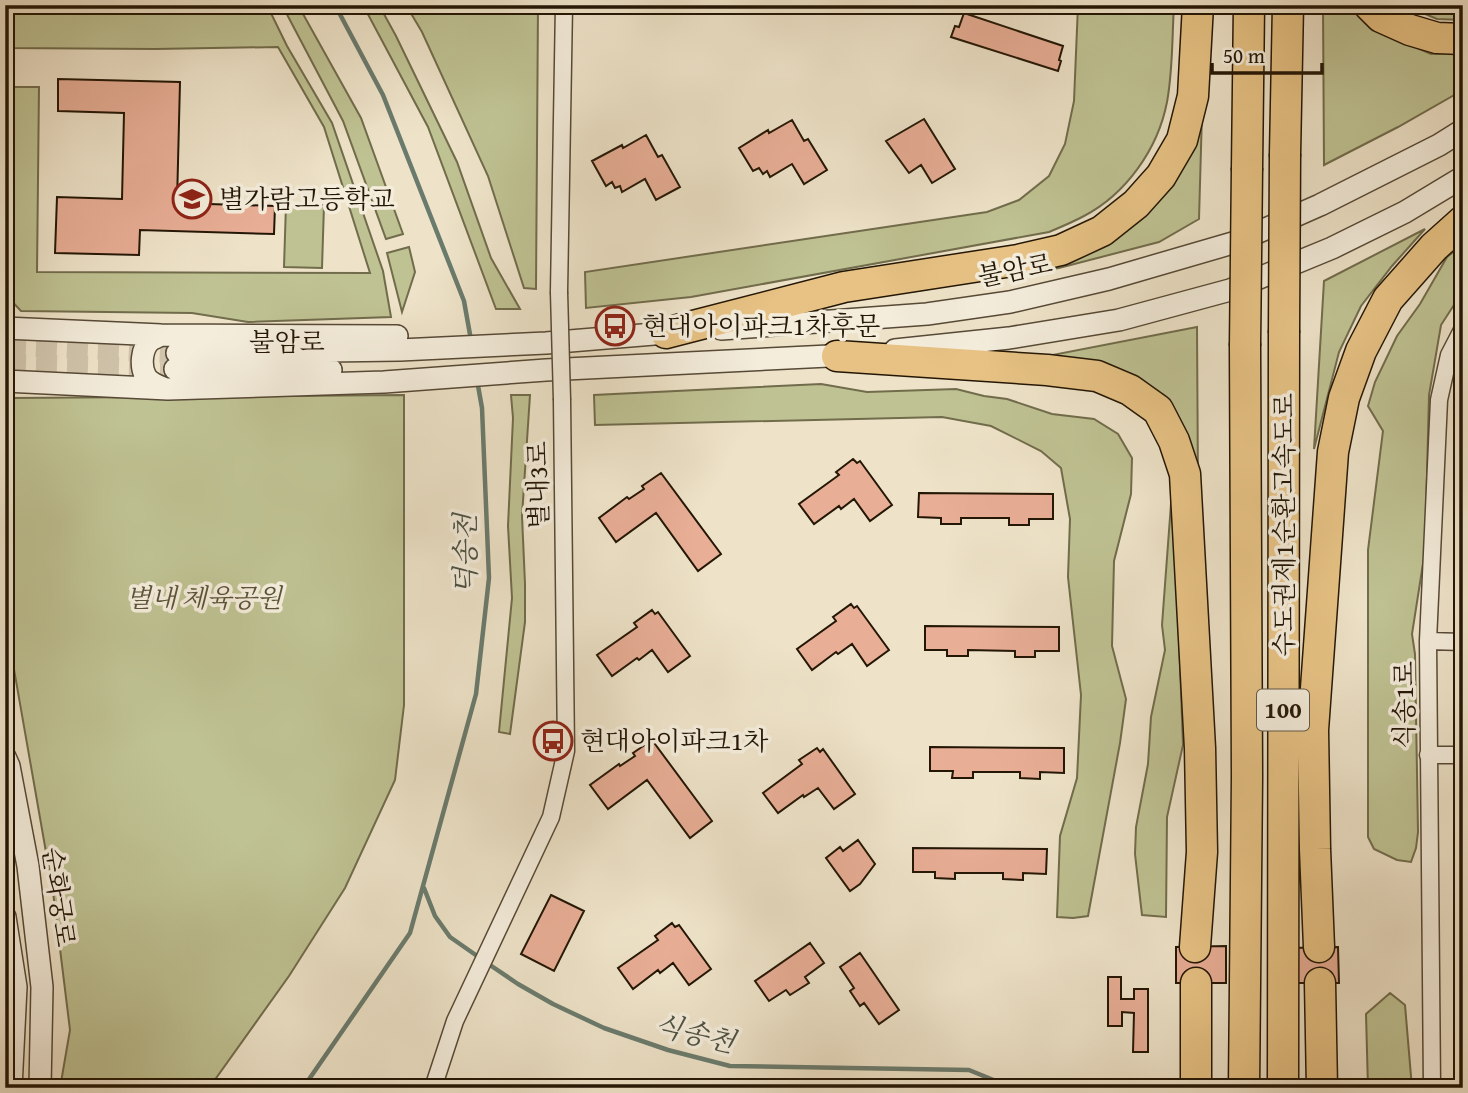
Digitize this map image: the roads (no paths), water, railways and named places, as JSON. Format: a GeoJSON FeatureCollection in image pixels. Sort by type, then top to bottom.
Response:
{"type":"FeatureCollection","features":[{"type":"Feature","properties":{"kind":"highway"},"geometry":{"type":"LineString","coordinates":[[666,332],[844,287],[1061,250],[1102,231],[1136,204],[1161,176],[1182,140],[1193,96],[1198,5]]}},
{"type":"Feature","properties":{"kind":"highway","name":"수도권제1순환고속도로"},"geometry":{"type":"LineString","coordinates":[[1244,1088],[1247,777],[1245,346],[1249,5]]}},
{"type":"Feature","properties":{"kind":"highway","name":"수도권제1순환고속도로"},"geometry":{"type":"LineString","coordinates":[[1283,1088],[1284,333],[1289,5]]}},
{"type":"Feature","properties":{"kind":"highway"},"geometry":{"type":"LineString","coordinates":[[1369,5],[1381,17],[1410,30],[1437,38],[1463,39]]}},
{"type":"Feature","properties":{"kind":"highway"},"geometry":{"type":"LineString","coordinates":[[1319,947],[1313,730],[1333,452],[1344,398],[1361,351],[1388,299],[1434,247],[1463,221]]}},
{"type":"Feature","properties":{"kind":"highway"},"geometry":{"type":"LineString","coordinates":[[836,356],[1048,370],[1097,376],[1130,390],[1158,410],[1174,441],[1185,474],[1200,748],[1202,852],[1195,947]]}},
{"type":"Feature","properties":{"kind":"highway"},"geometry":{"type":"LineString","coordinates":[[1196,983],[1196,1088]]}},
{"type":"Feature","properties":{"kind":"highway"},"geometry":{"type":"LineString","coordinates":[[1320,983],[1322,1088]]}},
{"type":"Feature","properties":{"kind":"street","name":"별내3로"},"geometry":{"type":"LineString","coordinates":[[433,1088],[454,1021],[551,817],[566,751],[559,292],[564,5]]}},
{"type":"Feature","properties":{"kind":"street","name":"불암로"},"geometry":{"type":"LineString","coordinates":[[173,370],[400,359],[666,332],[927,314],[1010,302],[1109,279],[1236,242],[1320,205],[1439,145],[1463,130]]}},
{"type":"Feature","properties":{"kind":"street"},"geometry":{"type":"LineString","coordinates":[[5,328],[161,335],[400,359],[547,370],[836,356],[1009,338],[1119,320],[1230,290],[1332,248],[1405,212],[1463,177]]}},
{"type":"Feature","properties":{"kind":"street","name":"식송1로"},"geometry":{"type":"LineString","coordinates":[[1432,1088],[1428,641],[1439,400],[1449,355],[1463,328]]}},
{"type":"Feature","properties":{"kind":"street"},"geometry":{"type":"LineString","coordinates":[[161,335],[150,341],[143,354],[142,365],[146,377],[154,385],[173,370]]}},
{"type":"Feature","properties":{"kind":"street"},"geometry":{"type":"LineString","coordinates":[[5,381],[400,359]]}},
{"type":"Feature","properties":{"kind":"street"},"geometry":{"type":"LineString","coordinates":[[1428,641],[1463,642]]}},
{"type":"Feature","properties":{"kind":"street"},"geometry":{"type":"LineString","coordinates":[[1428,755],[1463,755]]}},
{"type":"Feature","properties":{"kind":"street","name":"순화궁로"},"geometry":{"type":"LineString","coordinates":[[5,757],[28,866],[42,987],[40,1088]]}},
{"type":"Feature","properties":{"kind":"street"},"geometry":{"type":"LineString","coordinates":[[5,916],[16,987],[11,1088]]}},
{"type":"Feature","properties":{"kind":"waterway","name":"덕송천"},"geometry":{"type":"LineString","coordinates":[[335,5],[383,95],[464,301],[471,340]]}},
{"type":"Feature","properties":{"kind":"waterway","name":"덕송천"},"geometry":{"type":"LineString","coordinates":[[303,1088],[410,933],[476,694],[489,578],[482,408],[477,380]]}},
{"type":"Feature","properties":{"kind":"waterway","name":"식송천"},"geometry":{"type":"LineString","coordinates":[[424,888],[435,916],[450,937],[480,958]]}},
{"type":"Feature","properties":{"kind":"waterway","name":"식송천"},"geometry":{"type":"LineString","coordinates":[[487,963],[553,1004],[604,1028],[668,1050],[730,1066],[969,1070],[1013,1088]]}},
{"type":"Feature","properties":{"kind":"tunnel"},"geometry":{"type":"LineString","coordinates":[[5,345],[177,353]]}},
{"type":"Feature","properties":{"kind":"tunnel"},"geometry":{"type":"LineString","coordinates":[[5,364],[175,369]]}},
{"type":"Feature","properties":{"kind":"place","name":"별가람고등학교"},"geometry":{"type":"Point","coordinates":[192,199]}},
{"type":"Feature","properties":{"kind":"place","name":"현대아이파크1차후문"},"geometry":{"type":"Point","coordinates":[615,326]}},
{"type":"Feature","properties":{"kind":"place","name":"현대아이파크1차"},"geometry":{"type":"Point","coordinates":[553,741]}},
{"type":"Feature","properties":{"kind":"park label","name":"별내 체육공원"},"geometry":{"type":"Point","coordinates":[204,598]}}]}
